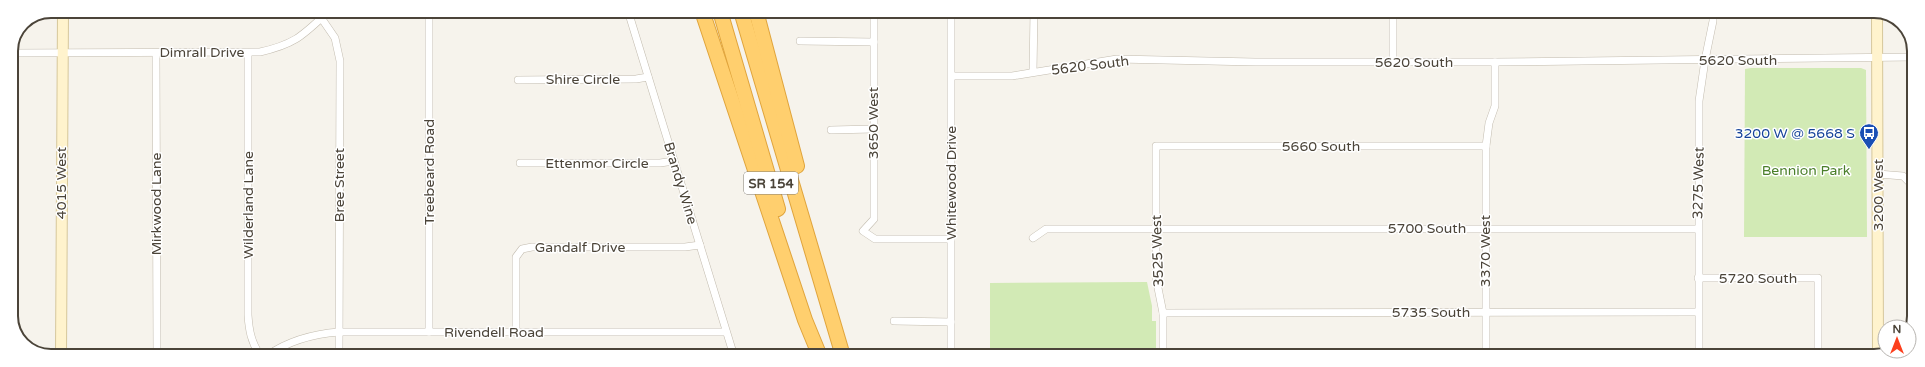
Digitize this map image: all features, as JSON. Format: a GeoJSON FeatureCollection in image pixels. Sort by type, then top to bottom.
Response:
{"type":"FeatureCollection","features":[{"type":"Feature","properties":{"kind":"highway"},"geometry":{"type":"LineString","coordinates":[[704,18],[803,313],[818,349]]}},
{"type":"Feature","properties":{"kind":"highway","name":"SR 154"},"geometry":{"type":"LineString","coordinates":[[722,18],[818,349]]}},
{"type":"Feature","properties":{"kind":"highway","name":"SR 154"},"geometry":{"type":"LineString","coordinates":[[743,18],[841,349]]}},
{"type":"Feature","properties":{"kind":"highway"},"geometry":{"type":"LineString","coordinates":[[758,18],[798,172],[822,276],[841,349]]}},
{"type":"Feature","properties":{"kind":"street","name":"4015 West"},"geometry":{"type":"LineString","coordinates":[[61,349],[63,18]]}},
{"type":"Feature","properties":{"kind":"street","name":"Treebeard Road"},"geometry":{"type":"LineString","coordinates":[[429,18],[429,332]]}},
{"type":"Feature","properties":{"kind":"street","name":"Brandy Wine"},"geometry":{"type":"LineString","coordinates":[[630,18],[732,349]]}},
{"type":"Feature","properties":{"kind":"street","name":"3650 West"},"geometry":{"type":"LineString","coordinates":[[874,18],[874,219],[862,231],[874,239],[951,239]]}},
{"type":"Feature","properties":{"kind":"street","name":"Whitewood Drive"},"geometry":{"type":"LineString","coordinates":[[951,18],[951,349]]}},
{"type":"Feature","properties":{"kind":"street"},"geometry":{"type":"LineString","coordinates":[[1033,72],[1034,18]]}},
{"type":"Feature","properties":{"kind":"street"},"geometry":{"type":"LineString","coordinates":[[1393,18],[1393,62]]}},
{"type":"Feature","properties":{"kind":"street","name":"3275 West"},"geometry":{"type":"LineString","coordinates":[[1698,349],[1699,101],[1713,18]]}},
{"type":"Feature","properties":{"kind":"street","name":"3200 West"},"geometry":{"type":"LineString","coordinates":[[1877,18],[1878,319]]}},
{"type":"Feature","properties":{"kind":"street","name":"Dimrall Drive"},"geometry":{"type":"LineString","coordinates":[[18,53],[248,53],[276,48],[293,41],[322,19]]}},
{"type":"Feature","properties":{"kind":"street","name":"Bree Street"},"geometry":{"type":"LineString","coordinates":[[322,19],[334,38],[340,61],[339,349]]}},
{"type":"Feature","properties":{"kind":"street"},"geometry":{"type":"LineString","coordinates":[[800,41],[874,42]]}},
{"type":"Feature","properties":{"kind":"street","name":"Mirkwood Lane"},"geometry":{"type":"LineString","coordinates":[[156,53],[157,349]]}},
{"type":"Feature","properties":{"kind":"street","name":"Wilderland Lane"},"geometry":{"type":"LineString","coordinates":[[248,53],[248,315],[249,331],[256,349]]}},
{"type":"Feature","properties":{"kind":"street","name":"5620 South"},"geometry":{"type":"LineString","coordinates":[[952,76],[1012,76],[1117,59],[1255,62],[1495,62],[1907,58]]}},
{"type":"Feature","properties":{"kind":"street","name":"3370 West"},"geometry":{"type":"LineString","coordinates":[[1486,349],[1486,146],[1489,123],[1495,106],[1495,62]]}},
{"type":"Feature","properties":{"kind":"street","name":"Shire Circle"},"geometry":{"type":"LineString","coordinates":[[518,80],[636,79],[648,77]]}},
{"type":"Feature","properties":{"kind":"street"},"geometry":{"type":"LineString","coordinates":[[831,130],[873,130]]}},
{"type":"Feature","properties":{"kind":"street","name":"5660 South"},"geometry":{"type":"LineString","coordinates":[[1156,146],[1486,146]]}},
{"type":"Feature","properties":{"kind":"street","name":"3525 West"},"geometry":{"type":"LineString","coordinates":[[1156,146],[1157,284],[1163,313],[1163,349]]}},
{"type":"Feature","properties":{"kind":"street","name":"Ettenmor Circle"},"geometry":{"type":"LineString","coordinates":[[520,163],[660,163],[674,161]]}},
{"type":"Feature","properties":{"kind":"street"},"geometry":{"type":"LineString","coordinates":[[1878,174],[1902,176],[1907,180]]}},
{"type":"Feature","properties":{"kind":"street","name":"5700 South"},"geometry":{"type":"LineString","coordinates":[[1033,238],[1046,229],[1698,229]]}},
{"type":"Feature","properties":{"kind":"street","name":"Gandalf Drive"},"geometry":{"type":"LineString","coordinates":[[516,332],[516,257],[522,249],[532,246],[685,247],[700,245]]}},
{"type":"Feature","properties":{"kind":"street","name":"5720 South"},"geometry":{"type":"LineString","coordinates":[[1698,278],[1818,278],[1818,349]]}},
{"type":"Feature","properties":{"kind":"street","name":"5735 South"},"geometry":{"type":"LineString","coordinates":[[1163,313],[1698,312]]}},
{"type":"Feature","properties":{"kind":"street"},"geometry":{"type":"LineString","coordinates":[[894,321],[951,322]]}},
{"type":"Feature","properties":{"kind":"street","name":"Rivendell Road"},"geometry":{"type":"LineString","coordinates":[[277,349],[300,338],[316,334],[339,332],[726,332]]}},
{"type":"Feature","properties":{"kind":"green space","name":"Bennion Park"},"geometry":{"type":"Polygon","coordinates":[[[1861,68],[1866,70],[1867,237],[1744,237],[1745,69],[1861,68]]]}},
{"type":"Feature","properties":{"kind":"green space"},"geometry":{"type":"Polygon","coordinates":[[[1147,282],[1152,306],[1152,321],[1156,321],[1156,349],[990,349],[990,283],[1147,282]]]}},
{"type":"Feature","properties":{"kind":"place","name":"3200 W @ 5668 S"},"geometry":{"type":"Point","coordinates":[1869,150]}}]}
